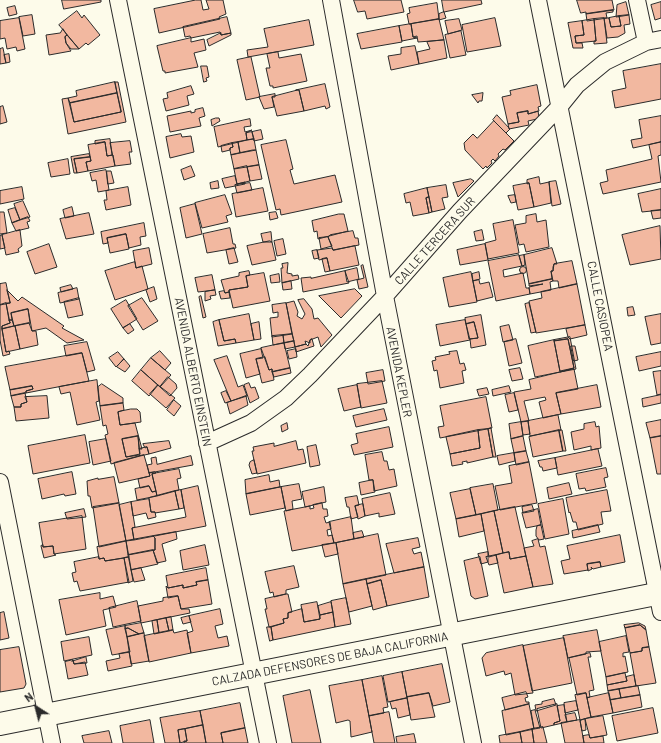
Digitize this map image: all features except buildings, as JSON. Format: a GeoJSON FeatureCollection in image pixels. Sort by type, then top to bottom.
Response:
{"type":"FeatureCollection","features":[{"type":"Feature","properties":{"kind":"main road","name":"CALZADA DEFENSORES DE BAJA CALIFORNIA"},"geometry":{"type":"LineString","coordinates":[[0,724],[450,635],[660,600]]}},
{"type":"Feature","properties":{"kind":"street","name":"AVENIDA ALBERTO EINSTEIN"},"geometry":{"type":"LineString","coordinates":[[118,0],[268,743]]}},
{"type":"Feature","properties":{"kind":"street","name":"AVENIDA KEPLER"},"geometry":{"type":"LineString","coordinates":[[331,0],[385,296],[472,743]]}},
{"type":"Feature","properties":{"kind":"street","name":"CALLE CASIOPEA"},"geometry":{"type":"LineString","coordinates":[[538,0],[660,600]]}},
{"type":"Feature","properties":{"kind":"street"},"geometry":{"type":"LineString","coordinates":[[636,0],[653,41]]}},
{"type":"Feature","properties":{"kind":"street","name":"CALLE TERCERA SUR"},"geometry":{"type":"LineString","coordinates":[[207,444],[251,423],[286,398],[310,375],[385,296],[460,212],[560,106],[577,85],[606,62],[653,41]]}},
{"type":"Feature","properties":{"kind":"street"},"geometry":{"type":"LineString","coordinates":[[0,482],[52,743]]}}]}
